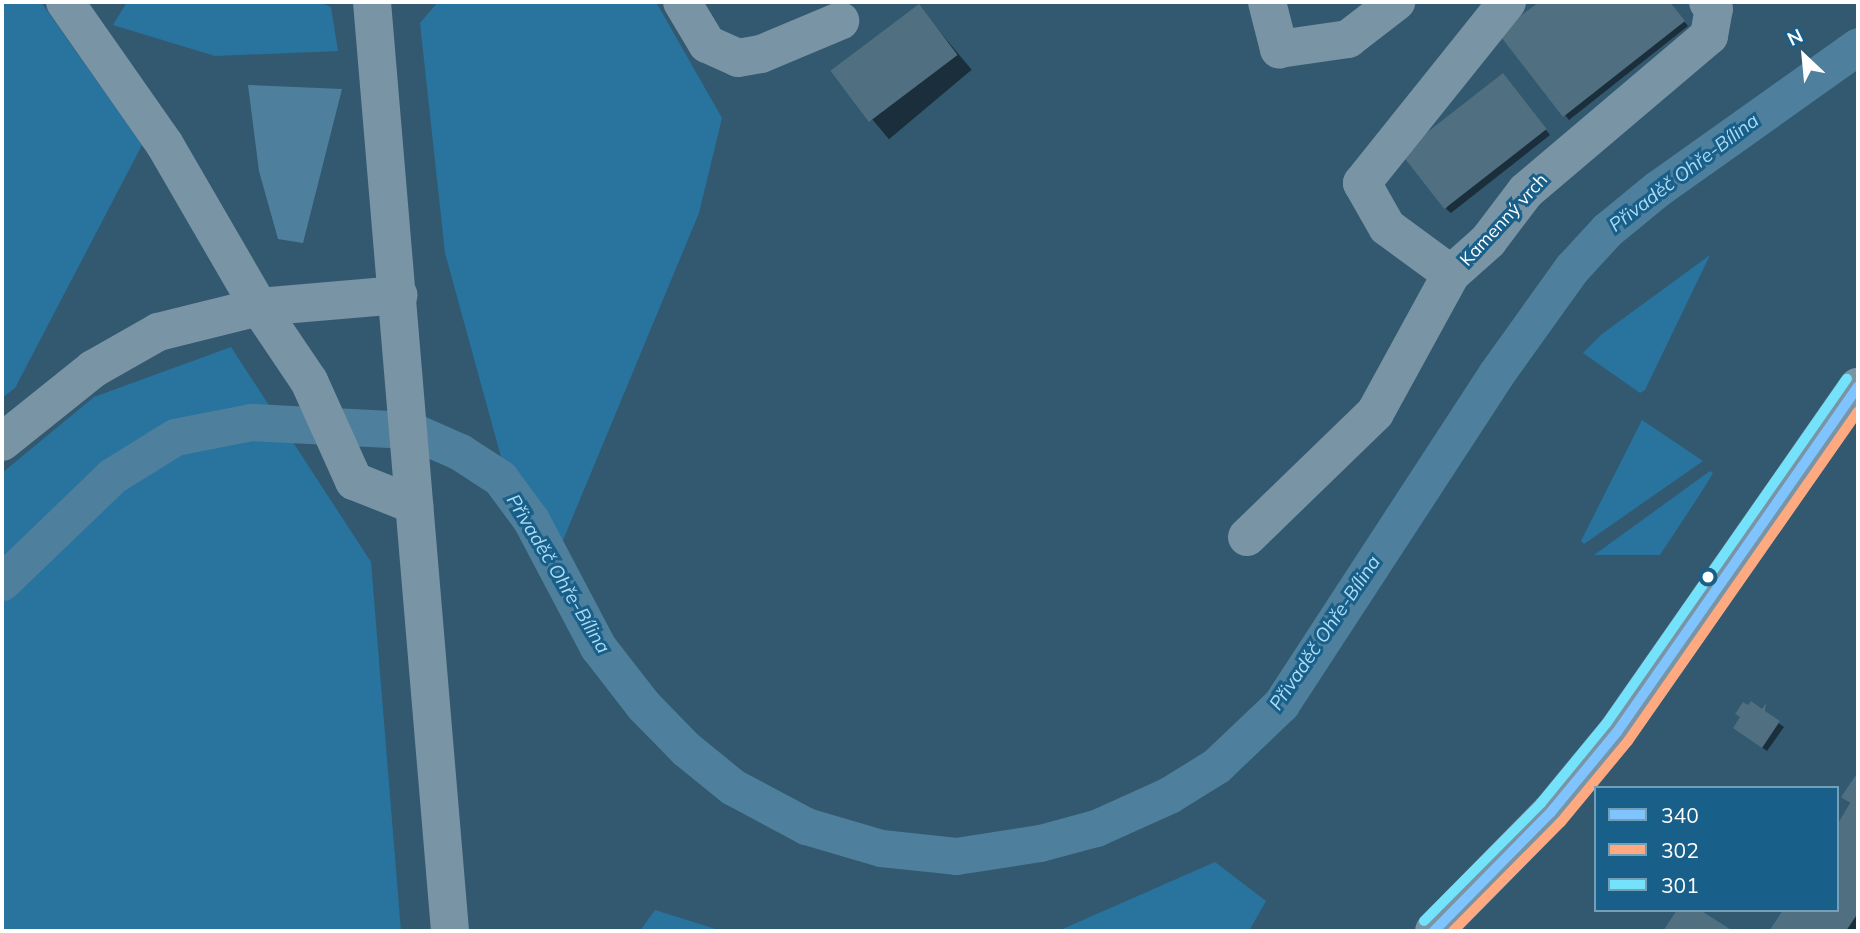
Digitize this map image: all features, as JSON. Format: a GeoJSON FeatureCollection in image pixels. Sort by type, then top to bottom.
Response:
{"type":"FeatureCollection","features":[{"type":"Feature","properties":{"kind":"street"},"geometry":{"type":"LineString","coordinates":[[65,2],[165,145],[259,307],[309,381],[354,481],[414,505]]}},
{"type":"Feature","properties":{"kind":"street"},"geometry":{"type":"LineString","coordinates":[[372,2],[406,373],[414,505],[450,931]]}},
{"type":"Feature","properties":{"kind":"street"},"geometry":{"type":"LineString","coordinates":[[682,2],[707,44],[738,58],[761,54],[840,21]]}},
{"type":"Feature","properties":{"kind":"street"},"geometry":{"type":"LineString","coordinates":[[1267,2],[1279,49],[1348,38],[1396,2]]}},
{"type":"Feature","properties":{"kind":"street","name":"Kamenný vrch"},"geometry":{"type":"LineString","coordinates":[[1507,2],[1362,183],[1387,227],[1451,274],[1488,241],[1526,191],[1709,36],[1714,9],[1708,2]]}},
{"type":"Feature","properties":{"kind":"street"},"geometry":{"type":"LineString","coordinates":[[1247,537],[1375,413],[1451,274]]}},
{"type":"Feature","properties":{"kind":"street"},"geometry":{"type":"LineString","coordinates":[[2,442],[131,344],[184,322],[259,307],[398,295]]}},
{"type":"Feature","properties":{"kind":"street"},"geometry":{"type":"LineString","coordinates":[[1434,931],[1551,812],[1617,732],[1858,387]]}},
{"type":"Feature","properties":{"kind":"shaded area"},"geometry":{"type":"Polygon","coordinates":[[[2,2],[41,2],[142,145],[15,388],[2,398],[2,2]]]}},
{"type":"Feature","properties":{"kind":"shaded area"},"geometry":{"type":"Polygon","coordinates":[[[127,2],[319,2],[331,7],[338,51],[215,56],[113,25],[127,2]]]}},
{"type":"Feature","properties":{"kind":"shaded area"},"geometry":{"type":"Polygon","coordinates":[[[438,2],[656,2],[722,118],[699,213],[556,557],[537,515],[506,475],[445,253],[420,23],[438,2]]]}},
{"type":"Feature","properties":{"kind":"shaded area"},"geometry":{"type":"Polygon","coordinates":[[[248,85],[342,89],[303,243],[278,239],[259,171],[248,85]]]}},
{"type":"Feature","properties":{"kind":"shaded area"},"geometry":{"type":"Polygon","coordinates":[[[1710,255],[1645,390],[1640,393],[1583,353],[1602,334],[1710,255]]]}},
{"type":"Feature","properties":{"kind":"shaded area"},"geometry":{"type":"Polygon","coordinates":[[[231,347],[371,562],[401,931],[2,931],[2,473],[94,397],[231,347]]]}},
{"type":"Feature","properties":{"kind":"shaded area"},"geometry":{"type":"Polygon","coordinates":[[[1642,420],[1703,461],[1584,544],[1581,541],[1642,420]]]}},
{"type":"Feature","properties":{"kind":"shaded area"},"geometry":{"type":"Polygon","coordinates":[[[1710,471],[1713,473],[1706,485],[1660,555],[1594,555],[1710,471]]]}},
{"type":"Feature","properties":{"kind":"shaded area"},"geometry":{"type":"Polygon","coordinates":[[[1215,862],[1266,901],[1249,931],[1058,931],[1215,862]]]}},
{"type":"Feature","properties":{"kind":"shaded area"},"geometry":{"type":"Polygon","coordinates":[[[655,910],[722,931],[640,931],[655,910]]]}},
{"type":"Feature","properties":{"kind":"building"},"geometry":{"type":"Polygon","coordinates":[[[1539,2],[1670,2],[1685,21],[1563,117],[1498,33],[1539,2]]]}},
{"type":"Feature","properties":{"kind":"building"},"geometry":{"type":"Polygon","coordinates":[[[919,4],[958,55],[869,122],[830,71],[919,4]]]}},
{"type":"Feature","properties":{"kind":"building"},"geometry":{"type":"Polygon","coordinates":[[[1503,73],[1547,129],[1444,209],[1401,153],[1503,73]]]}},
{"type":"Feature","properties":{"kind":"building"},"geometry":{"type":"Polygon","coordinates":[[[1751,701],[1762,709],[1766,703],[1765,711],[1780,721],[1762,748],[1733,728],[1740,717],[1735,714],[1743,702],[1748,705],[1751,701]]]}},
{"type":"Feature","properties":{"kind":"building"},"geometry":{"type":"Polygon","coordinates":[[[1858,772],[1858,913],[1846,931],[1769,931],[1782,912],[1839,912],[1839,822],[1850,803],[1841,797],[1858,772]]]}},
{"type":"Feature","properties":{"kind":"building"},"geometry":{"type":"Polygon","coordinates":[[[1676,912],[1703,912],[1733,931],[1663,931],[1676,912]]]}},
{"type":"Feature","properties":{"kind":"waterway","name":"Přivaděč Ohře-Bílina"},"geometry":{"type":"LineString","coordinates":[[2,582],[112,476],[175,437],[251,422],[410,430],[460,452],[500,478],[531,520],[598,647],[643,705],[686,749],[733,787],[806,826],[881,848],[956,856],[1040,843],[1096,828],[1169,795],[1216,766],[1281,704],[1496,374],[1572,268],[1607,230],[1657,189],[1858,46]]}},
{"type":"Feature","properties":{"kind":"transit line","name":"301"},"geometry":{"type":"LineString","coordinates":[[1424,921],[1541,803],[1606,724],[1847,379]]}},
{"type":"Feature","properties":{"kind":"transit line","name":"340"},"geometry":{"type":"LineString","coordinates":[[1434,931],[1551,812],[1617,732],[1858,387]]}},
{"type":"Feature","properties":{"kind":"transit line","name":"302"},"geometry":{"type":"LineString","coordinates":[[1453,931],[1561,822],[1628,741],[1858,411]]}}]}
